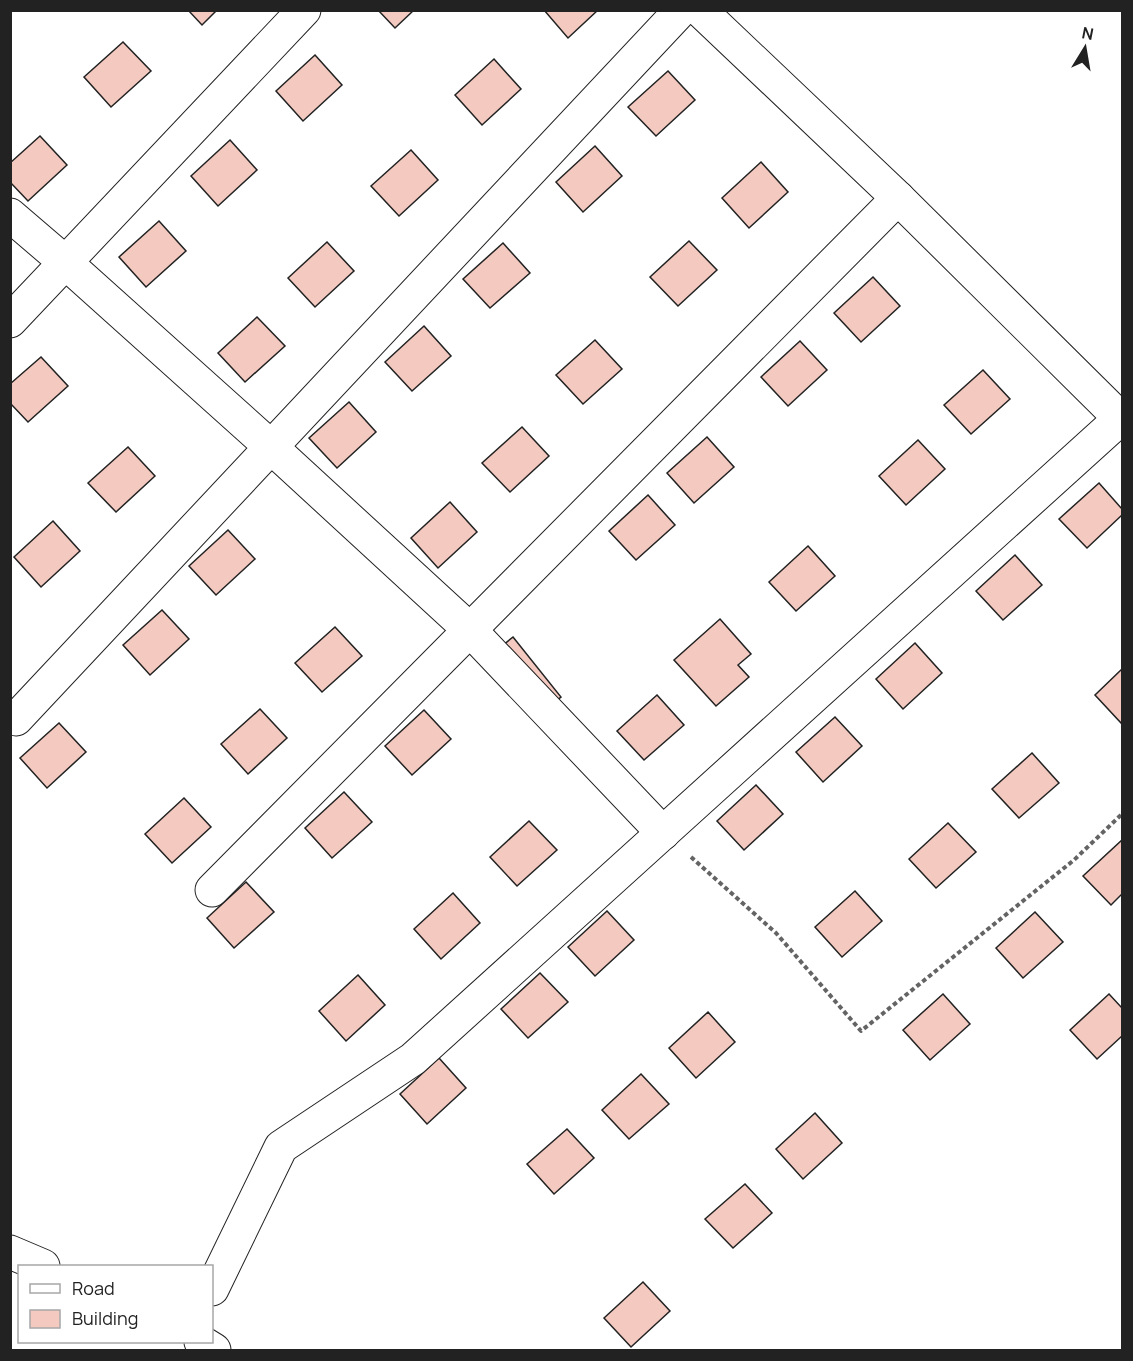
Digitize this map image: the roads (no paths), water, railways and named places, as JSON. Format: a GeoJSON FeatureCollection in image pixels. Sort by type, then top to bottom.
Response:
{"type":"FeatureCollection","features":[{"type":"Feature","properties":{"kind":"street"},"geometry":{"type":"LineString","coordinates":[[10,321],[304,10]]}},
{"type":"Feature","properties":{"kind":"street"},"geometry":{"type":"LineString","coordinates":[[16,719],[681,10]]}},
{"type":"Feature","properties":{"kind":"street"},"geometry":{"type":"LineString","coordinates":[[213,1287],[280,1147],[413,1059],[1122,419],[898,198],[700,10]]}},
{"type":"Feature","properties":{"kind":"street"},"geometry":{"type":"LineString","coordinates":[[212,890],[898,198]]}},
{"type":"Feature","properties":{"kind":"street"},"geometry":{"type":"LineString","coordinates":[[10,215],[66,262],[470,630],[663,832]]}},
{"type":"Feature","properties":{"kind":"street"},"geometry":{"type":"LineString","coordinates":[[10,1252],[41,1265]]}}]}
